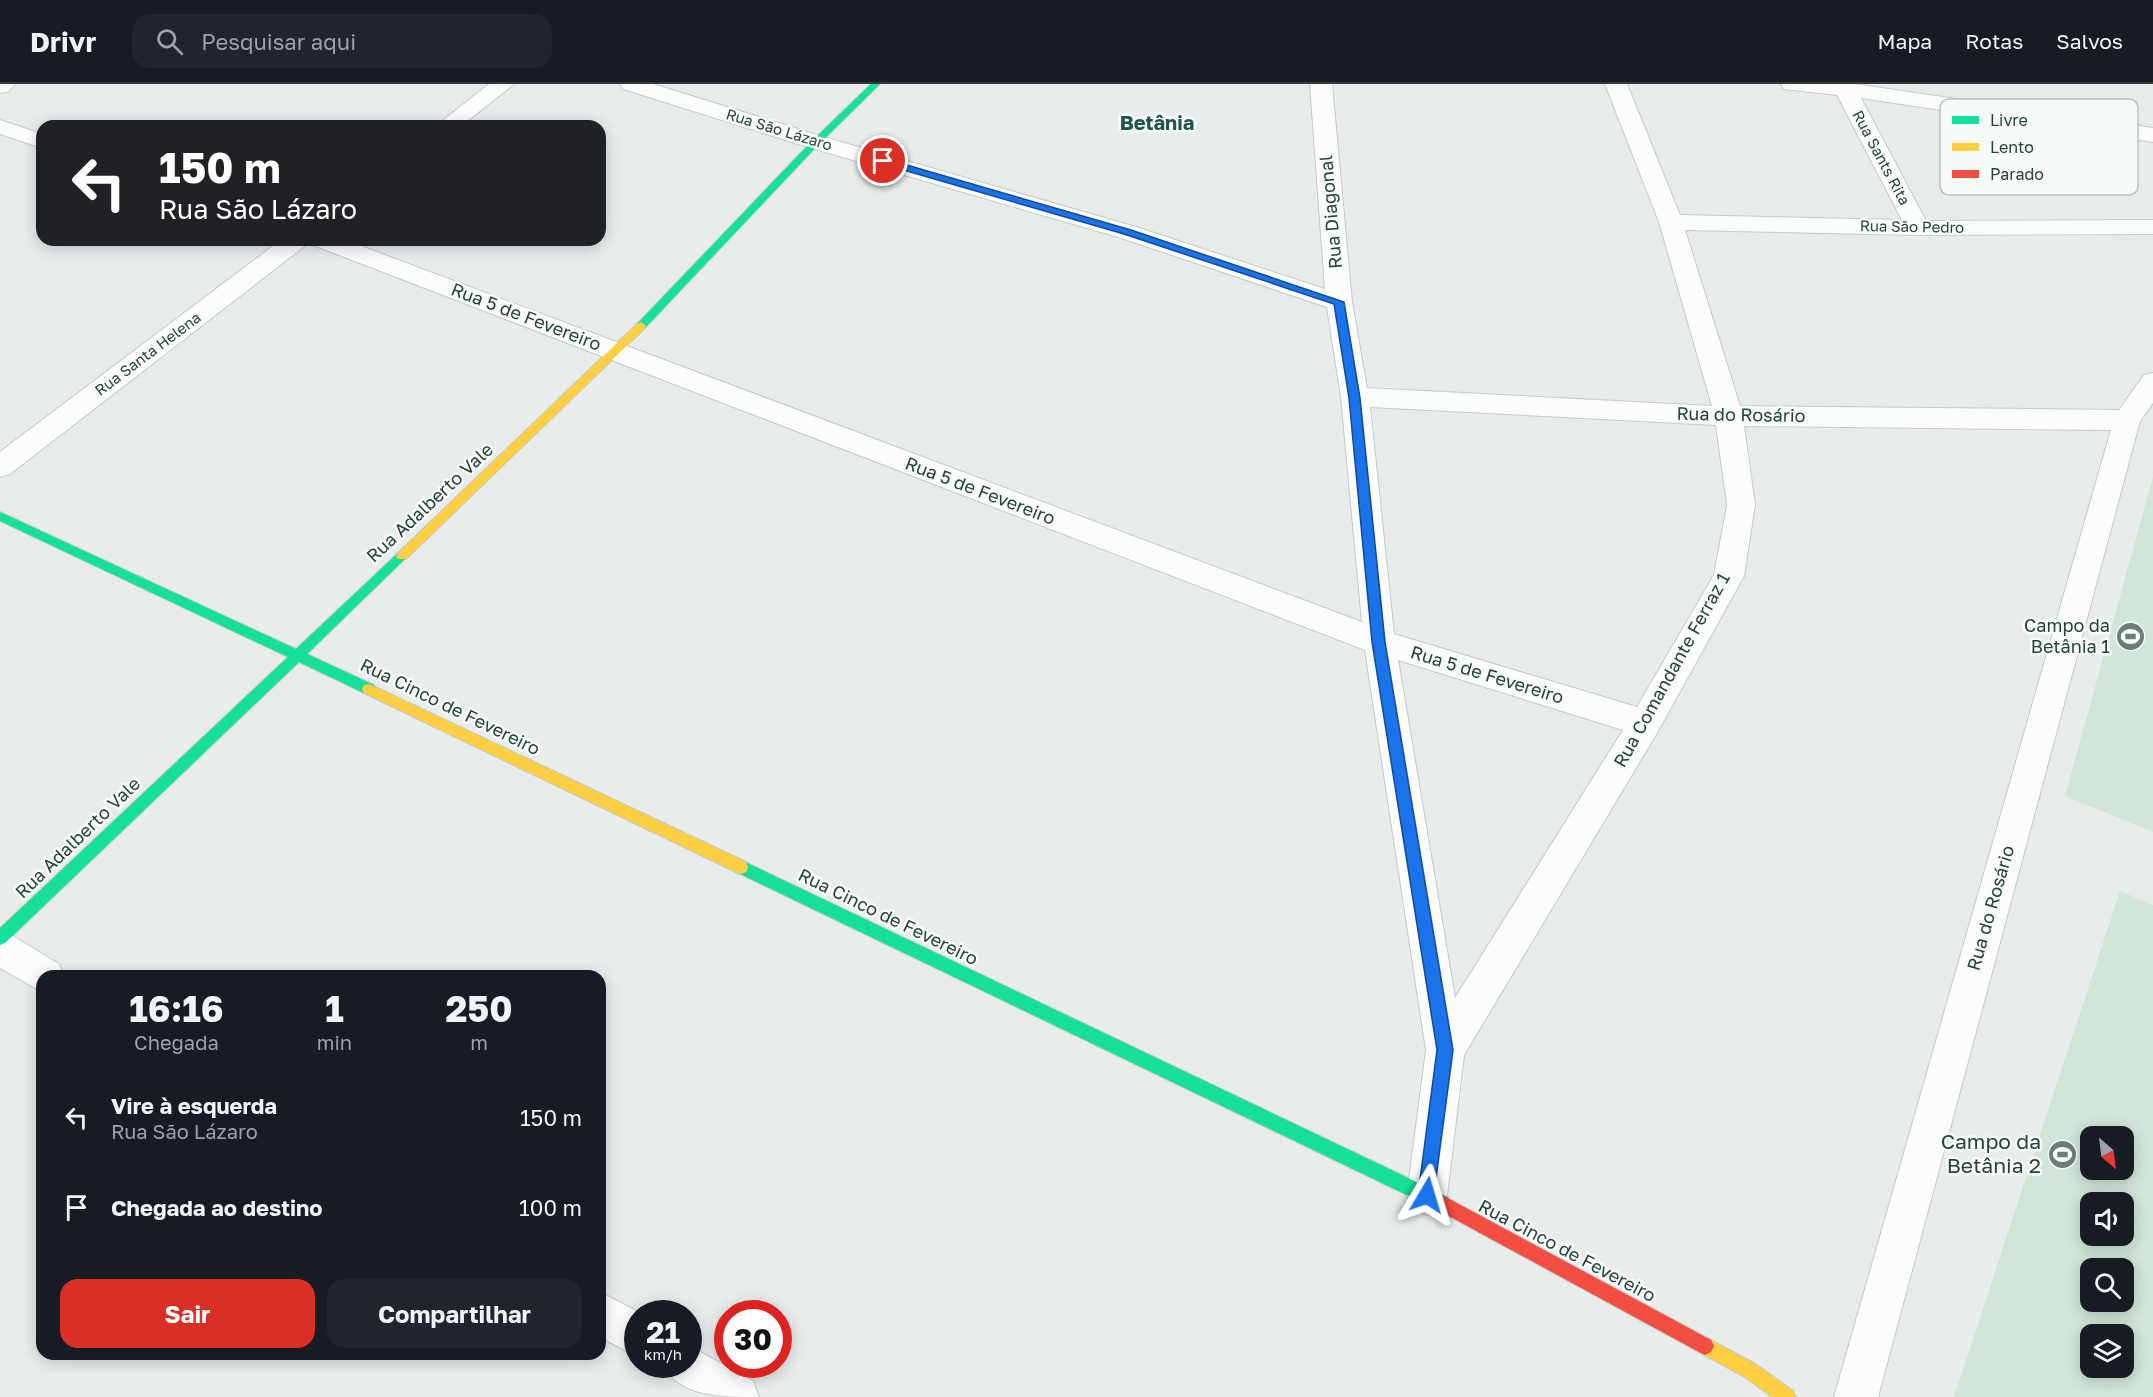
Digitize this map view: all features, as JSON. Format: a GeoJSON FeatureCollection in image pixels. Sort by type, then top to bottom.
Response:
{"type":"FeatureCollection","features":[{"type":"Feature","properties":{"kind":"street"},"geometry":{"type":"LineString","coordinates":[[0,87],[4,84]]}},
{"type":"Feature","properties":{"kind":"street"},"geometry":{"type":"LineString","coordinates":[[455,120],[503,84]]}},
{"type":"Feature","properties":{"kind":"street","name":"Rua São Lázaro"},"geometry":{"type":"LineString","coordinates":[[631,84],[816,142],[1127,232],[1339,302]]}},
{"type":"Feature","properties":{"kind":"street","name":"Rua Adalberto Vale"},"geometry":{"type":"LineString","coordinates":[[0,938],[617,351],[816,142],[876,84]]}},
{"type":"Feature","properties":{"kind":"street","name":"Rua Diagonal"},"geometry":{"type":"LineString","coordinates":[[1321,84],[1339,302],[1355,398],[1379,642],[1445,1050],[1427,1195]]}},
{"type":"Feature","properties":{"kind":"street","name":"Rua Comandante Ferraz 1"},"geometry":{"type":"LineString","coordinates":[[1445,1050],[1644,723],[1729,576],[1741,505],[1729,416],[1671,222],[1616,84]]}},
{"type":"Feature","properties":{"kind":"street"},"geometry":{"type":"LineString","coordinates":[[1792,84],[1845,89],[1940,103]]}},
{"type":"Feature","properties":{"kind":"street","name":"Rua Sants Rita"},"geometry":{"type":"LineString","coordinates":[[1845,89],[1918,228]]}},
{"type":"Feature","properties":{"kind":"street"},"geometry":{"type":"LineString","coordinates":[[0,127],[36,139]]}},
{"type":"Feature","properties":{"kind":"street"},"geometry":{"type":"LineString","coordinates":[[2138,133],[2153,135]]}},
{"type":"Feature","properties":{"kind":"street","name":"Rua São Pedro"},"geometry":{"type":"LineString","coordinates":[[1671,222],[1918,228],[2153,227]]}},
{"type":"Feature","properties":{"kind":"street","name":"Rua Santa Helena"},"geometry":{"type":"LineString","coordinates":[[0,467],[289,246]]}},
{"type":"Feature","properties":{"kind":"street","name":"Rua 5 de Fevereiro"},"geometry":{"type":"LineString","coordinates":[[338,246],[1379,642],[1644,723]]}},
{"type":"Feature","properties":{"kind":"street","name":"Rua do Rosário"},"geometry":{"type":"LineString","coordinates":[[1856,1397],[2127,420],[2153,382]]}},
{"type":"Feature","properties":{"kind":"street","name":"Rua do Rosário"},"geometry":{"type":"LineString","coordinates":[[1355,398],[1729,416],[2127,420]]}},
{"type":"Feature","properties":{"kind":"street","name":"Rua Cinco de Fevereiro"},"geometry":{"type":"LineString","coordinates":[[0,516],[297,654],[1427,1195],[1749,1384]]}},
{"type":"Feature","properties":{"kind":"street"},"geometry":{"type":"LineString","coordinates":[[0,948],[36,970]]}},
{"type":"Feature","properties":{"kind":"street"},"geometry":{"type":"LineString","coordinates":[[606,1317],[624,1328]]}},
{"type":"Feature","properties":{"kind":"street"},"geometry":{"type":"LineString","coordinates":[[702,1375],[737,1397]]}},
{"type":"Feature","properties":{"kind":"street"},"geometry":{"type":"LineString","coordinates":[[1749,1384],[1787,1397]]}},
{"type":"Feature","properties":{"kind":"green space","name":"Campo da Betânia 1"},"geometry":{"type":"Polygon","coordinates":[[[2153,477],[2153,832],[2065,796],[2153,477]]]}},
{"type":"Feature","properties":{"kind":"green space","name":"Campo da Betânia 2"},"geometry":{"type":"Polygon","coordinates":[[[2120,891],[2153,905],[2153,1397],[1954,1397],[2120,891]]]}},
{"type":"Feature","properties":{"kind":"traffic: fast"},"geometry":{"type":"LineString","coordinates":[[641,326],[816,142],[876,84]]}},
{"type":"Feature","properties":{"kind":"traffic: fast"},"geometry":{"type":"LineString","coordinates":[[0,516],[369,689]]}},
{"type":"Feature","properties":{"kind":"traffic: fast"},"geometry":{"type":"LineString","coordinates":[[0,938],[402,556]]}},
{"type":"Feature","properties":{"kind":"traffic: fast"},"geometry":{"type":"LineString","coordinates":[[741,867],[1442,1203]]}},
{"type":"Feature","properties":{"kind":"traffic: slow"},"geometry":{"type":"LineString","coordinates":[[402,556],[641,326]]}},
{"type":"Feature","properties":{"kind":"traffic: slow"},"geometry":{"type":"LineString","coordinates":[[369,689],[741,867]]}},
{"type":"Feature","properties":{"kind":"traffic: slow"},"geometry":{"type":"LineString","coordinates":[[1705,1346],[1751,1371],[1787,1397]]}},
{"type":"Feature","properties":{"kind":"traffic: jam"},"geometry":{"type":"LineString","coordinates":[[1442,1203],[1705,1346]]}},
{"type":"Feature","properties":{"kind":"place","name":"Campo da Betânia 1"},"geometry":{"type":"Point","coordinates":[2131,636]}},
{"type":"Feature","properties":{"kind":"place","name":"Campo da Betânia 2"},"geometry":{"type":"Point","coordinates":[2062,1154]}},
{"type":"Feature","properties":{"kind":"district","name":"Betânia"},"geometry":{"type":"Point","coordinates":[1157,123]}},
{"type":"Feature","properties":{"kind":"route"},"geometry":{"type":"LineString","coordinates":[[883,161],[1127,232],[1339,302],[1355,398],[1379,642],[1445,1050],[1427,1195]]}}]}
